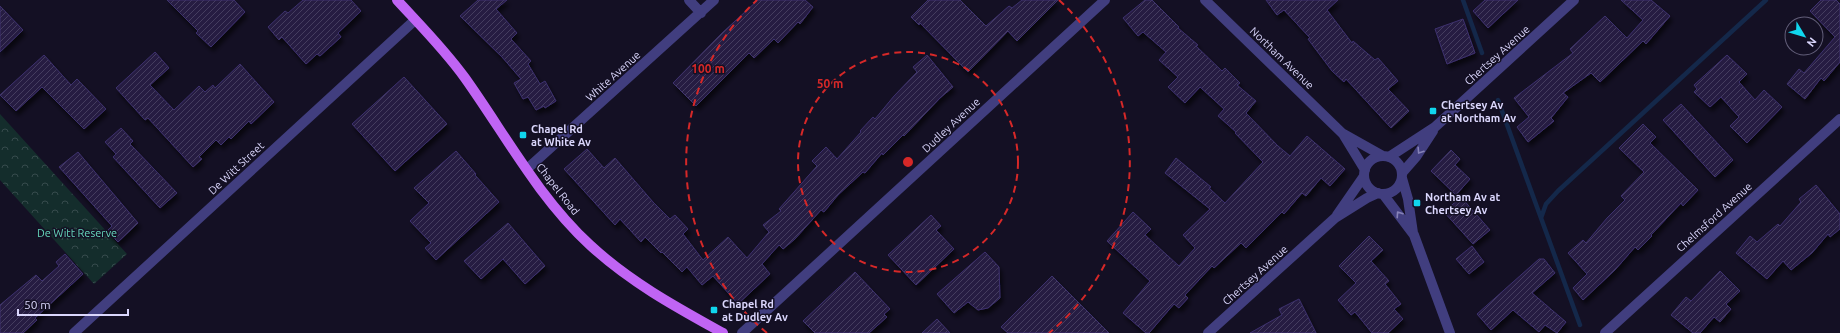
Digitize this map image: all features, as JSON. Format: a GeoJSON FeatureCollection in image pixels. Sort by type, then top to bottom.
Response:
{"type":"FeatureCollection","features":[{"type":"Feature","properties":{"kind":"main road","name":"Chapel Road"},"geometry":{"type":"LineString","coordinates":[[397,0],[464,77],[527,169],[562,215],[604,257],[641,285],[723,333]]}},
{"type":"Feature","properties":{"kind":"street"},"geometry":{"type":"LineString","coordinates":[[689,0],[701,13]]}},
{"type":"Feature","properties":{"kind":"street","name":"White Avenue"},"geometry":{"type":"LineString","coordinates":[[527,169],[714,0]]}},
{"type":"Feature","properties":{"kind":"street","name":"Dudley Avenue"},"geometry":{"type":"LineString","coordinates":[[742,333],[1105,0]]}},
{"type":"Feature","properties":{"kind":"street","name":"Northam Avenue"},"geometry":{"type":"LineString","coordinates":[[1205,0],[1342,133],[1365,173]]}},
{"type":"Feature","properties":{"kind":"street","name":"Chertsey Avenue"},"geometry":{"type":"LineString","coordinates":[[1386,156],[1435,127],[1574,0]]}},
{"type":"Feature","properties":{"kind":"street","name":"De Witt Street"},"geometry":{"type":"LineString","coordinates":[[74,333],[415,20]]}},
{"type":"Feature","properties":{"kind":"street","name":"Chelmsford Avenue"},"geometry":{"type":"LineString","coordinates":[[1605,333],[1840,119]]}},
{"type":"Feature","properties":{"kind":"street","name":"Chertsey Avenue"},"geometry":{"type":"LineString","coordinates":[[1402,175],[1416,157],[1435,127]]}},
{"type":"Feature","properties":{"kind":"street","name":"Northam Avenue"},"geometry":{"type":"LineString","coordinates":[[1342,133],[1386,156]]}},
{"type":"Feature","properties":{"kind":"street"},"geometry":{"type":"LineString","coordinates":[[1414,235],[1381,193],[1368,186],[1365,173],[1371,160],[1386,156],[1399,164],[1408,199],[1414,235],[1450,333]]}},
{"type":"Feature","properties":{"kind":"street","name":"Chertsey Avenue"},"geometry":{"type":"LineString","coordinates":[[1336,218],[1365,173]]}},
{"type":"Feature","properties":{"kind":"street"},"geometry":{"type":"LineString","coordinates":[[1381,193],[1394,190],[1398,186],[1402,175]]}},
{"type":"Feature","properties":{"kind":"street","name":"Chertsey Avenue"},"geometry":{"type":"LineString","coordinates":[[1208,333],[1336,218],[1367,198],[1381,193]]}},
{"type":"Feature","properties":{"kind":"green space","name":"De Witt Reserve"},"geometry":{"type":"Polygon","coordinates":[[[0,114],[127,254],[94,284],[0,180],[0,114]]]}},
{"type":"Feature","properties":{"kind":"building"},"geometry":{"type":"Polygon","coordinates":[[[167,0],[234,0],[245,12],[211,47],[196,33],[198,31],[167,0]]]}},
{"type":"Feature","properties":{"kind":"building"},"geometry":{"type":"Polygon","coordinates":[[[303,0],[351,0],[361,11],[338,33],[341,37],[320,56],[317,54],[306,64],[282,37],[279,40],[268,27],[285,11],[288,13],[303,0]]]}},
{"type":"Feature","properties":{"kind":"building"},"geometry":{"type":"Polygon","coordinates":[[[478,0],[507,0],[496,9],[517,33],[511,39],[531,61],[528,64],[540,84],[545,81],[556,101],[545,108],[544,106],[536,110],[528,97],[523,99],[514,83],[521,79],[502,57],[460,16],[478,0]]]}},
{"type":"Feature","properties":{"kind":"building"},"geometry":{"type":"Polygon","coordinates":[[[758,0],[805,0],[813,7],[800,24],[798,22],[778,43],[774,39],[754,58],[749,53],[696,106],[673,83],[722,33],[758,0]]]}},
{"type":"Feature","properties":{"kind":"building"},"geometry":{"type":"Polygon","coordinates":[[[928,0],[960,0],[986,26],[1009,6],[1012,8],[1022,0],[1058,0],[1017,41],[1008,31],[968,72],[920,23],[919,25],[911,17],[928,0]]]}},
{"type":"Feature","properties":{"kind":"building"},"geometry":{"type":"Polygon","coordinates":[[[1145,0],[1152,0],[1222,71],[1225,68],[1240,83],[1237,85],[1256,101],[1246,113],[1278,146],[1290,156],[1307,136],[1345,169],[1330,186],[1321,178],[1306,196],[1302,193],[1284,214],[1282,212],[1246,248],[1241,243],[1214,268],[1212,266],[1185,295],[1188,298],[1179,308],[1174,304],[1149,333],[1146,333],[1123,313],[1150,281],[1107,241],[1133,212],[1151,229],[1145,235],[1179,266],[1195,248],[1183,235],[1210,209],[1165,173],[1176,158],[1211,187],[1209,188],[1225,203],[1263,162],[1235,133],[1236,132],[1218,116],[1224,109],[1200,87],[1185,103],[1168,87],[1178,77],[1159,60],[1166,52],[1143,32],[1138,36],[1123,18],[1145,0]]]}},
{"type":"Feature","properties":{"kind":"building"},"geometry":{"type":"Polygon","coordinates":[[[1266,0],[1338,0],[1327,10],[1352,43],[1353,41],[1375,60],[1378,58],[1398,81],[1388,89],[1409,111],[1391,128],[1346,79],[1344,82],[1332,71],[1308,39],[1310,38],[1284,10],[1277,15],[1266,0]]]}},
{"type":"Feature","properties":{"kind":"building"},"geometry":{"type":"Polygon","coordinates":[[[1485,0],[1518,0],[1488,28],[1473,11],[1485,0]]]}},
{"type":"Feature","properties":{"kind":"building"},"geometry":{"type":"Polygon","coordinates":[[[1621,0],[1651,0],[1670,16],[1646,44],[1643,41],[1600,82],[1591,73],[1563,93],[1568,97],[1551,118],[1554,121],[1528,142],[1517,127],[1529,117],[1514,98],[1573,53],[1570,49],[1605,16],[1627,38],[1643,20],[1621,0]]]}},
{"type":"Feature","properties":{"kind":"building"},"geometry":{"type":"Polygon","coordinates":[[[1821,0],[1836,0],[1840,4],[1840,62],[1824,81],[1821,78],[1805,99],[1787,84],[1799,69],[1804,73],[1819,56],[1824,56],[1824,50],[1835,37],[1824,26],[1824,16],[1815,16],[1810,11],[1821,0]]]}},
{"type":"Feature","properties":{"kind":"building"},"geometry":{"type":"Polygon","coordinates":[[[0,6],[23,30],[0,52],[0,6]]]}},
{"type":"Feature","properties":{"kind":"building"},"geometry":{"type":"Polygon","coordinates":[[[1463,19],[1475,53],[1447,64],[1435,29],[1463,19]]]}},
{"type":"Feature","properties":{"kind":"building"},"geometry":{"type":"Polygon","coordinates":[[[155,52],[169,68],[150,85],[174,110],[199,86],[205,92],[213,85],[215,88],[240,64],[274,102],[251,124],[249,121],[231,139],[229,137],[221,145],[216,140],[199,157],[202,159],[193,167],[148,118],[145,120],[116,88],[155,52]]]}},
{"type":"Feature","properties":{"kind":"building"},"geometry":{"type":"Polygon","coordinates":[[[44,55],[71,85],[77,79],[106,109],[84,129],[42,87],[16,111],[0,95],[44,55]]]}},
{"type":"Feature","properties":{"kind":"building"},"geometry":{"type":"Polygon","coordinates":[[[927,55],[953,87],[940,98],[904,136],[903,135],[883,155],[882,153],[865,173],[863,172],[838,195],[824,212],[821,210],[795,239],[783,249],[779,245],[762,264],[770,274],[738,304],[713,276],[702,285],[687,267],[682,272],[645,237],[641,242],[620,219],[615,225],[564,169],[587,149],[604,168],[615,158],[653,202],[670,219],[675,215],[688,229],[683,234],[703,260],[728,237],[747,258],[769,232],[763,225],[781,211],[779,209],[817,166],[812,161],[826,147],[837,159],[861,132],[860,131],[873,117],[875,119],[917,72],[913,67],[927,55]]]}},
{"type":"Feature","properties":{"kind":"building"},"geometry":{"type":"Polygon","coordinates":[[[1727,55],[1747,74],[1739,82],[1755,100],[1764,90],[1782,107],[1747,143],[1730,126],[1739,117],[1721,97],[1710,107],[1694,92],[1697,89],[1694,85],[1727,55]]]}},
{"type":"Feature","properties":{"kind":"building"},"geometry":{"type":"Polygon","coordinates":[[[404,77],[447,124],[395,171],[352,124],[404,77]]]}},
{"type":"Feature","properties":{"kind":"building"},"geometry":{"type":"Polygon","coordinates":[[[1681,104],[1733,160],[1715,177],[1663,120],[1681,104]]]}},
{"type":"Feature","properties":{"kind":"building"},"geometry":{"type":"Polygon","coordinates":[[[1643,124],[1656,137],[1650,143],[1698,190],[1683,206],[1681,203],[1638,250],[1635,247],[1615,270],[1583,300],[1573,288],[1587,274],[1568,253],[1583,240],[1586,243],[1607,218],[1625,200],[1621,196],[1644,172],[1619,148],[1643,124]]]}},
{"type":"Feature","properties":{"kind":"building"},"geometry":{"type":"Polygon","coordinates":[[[121,128],[133,141],[130,144],[177,193],[160,208],[113,157],[116,154],[105,142],[121,128]]]}},
{"type":"Feature","properties":{"kind":"building"},"geometry":{"type":"Polygon","coordinates":[[[1451,150],[1460,159],[1455,165],[1470,179],[1456,195],[1431,171],[1451,150]]]}},
{"type":"Feature","properties":{"kind":"building"},"geometry":{"type":"Polygon","coordinates":[[[456,151],[499,202],[436,260],[425,248],[431,243],[410,221],[429,203],[414,188],[456,151]]]}},
{"type":"Feature","properties":{"kind":"building"},"geometry":{"type":"Polygon","coordinates":[[[78,152],[138,223],[118,242],[107,231],[112,226],[59,167],[78,152]]]}},
{"type":"Feature","properties":{"kind":"building"},"geometry":{"type":"Polygon","coordinates":[[[1816,185],[1840,214],[1840,229],[1830,237],[1828,234],[1812,253],[1791,270],[1783,261],[1767,279],[1736,253],[1750,236],[1757,242],[1778,224],[1780,226],[1801,202],[1799,199],[1816,185]]]}},
{"type":"Feature","properties":{"kind":"building"},"geometry":{"type":"Polygon","coordinates":[[[1461,197],[1490,230],[1473,244],[1444,212],[1461,197]]]}},
{"type":"Feature","properties":{"kind":"building"},"geometry":{"type":"Polygon","coordinates":[[[931,215],[941,226],[936,230],[954,249],[916,285],[888,255],[931,215]]]}},
{"type":"Feature","properties":{"kind":"building"},"geometry":{"type":"Polygon","coordinates":[[[508,223],[545,266],[525,284],[503,259],[481,279],[464,261],[508,223]]]}},
{"type":"Feature","properties":{"kind":"building"},"geometry":{"type":"Polygon","coordinates":[[[1369,236],[1383,250],[1371,261],[1389,281],[1385,284],[1401,304],[1394,309],[1403,319],[1388,333],[1372,333],[1355,312],[1351,315],[1338,300],[1356,283],[1339,266],[1369,236]]]}},
{"type":"Feature","properties":{"kind":"building"},"geometry":{"type":"Polygon","coordinates":[[[1472,246],[1484,262],[1469,274],[1456,259],[1472,246]]]}},
{"type":"Feature","properties":{"kind":"building"},"geometry":{"type":"Polygon","coordinates":[[[985,252],[999,267],[1000,298],[988,308],[978,310],[968,302],[954,313],[937,294],[985,252]]]}},
{"type":"Feature","properties":{"kind":"building"},"geometry":{"type":"Polygon","coordinates":[[[65,254],[83,274],[35,318],[37,320],[23,333],[0,333],[0,305],[36,275],[42,281],[59,266],[56,262],[65,254]]]}},
{"type":"Feature","properties":{"kind":"building"},"geometry":{"type":"Polygon","coordinates":[[[1539,259],[1544,259],[1555,273],[1532,293],[1566,322],[1557,333],[1545,325],[1539,332],[1513,310],[1491,330],[1477,314],[1539,259]]]}},
{"type":"Feature","properties":{"kind":"building"},"geometry":{"type":"Polygon","coordinates":[[[1720,271],[1740,291],[1726,304],[1731,309],[1720,322],[1714,317],[1700,333],[1693,333],[1671,315],[1686,297],[1691,301],[1720,271]]]}},
{"type":"Feature","properties":{"kind":"building"},"geometry":{"type":"Polygon","coordinates":[[[855,272],[890,309],[884,314],[887,317],[869,333],[815,333],[803,321],[855,272]]]}},
{"type":"Feature","properties":{"kind":"building"},"geometry":{"type":"Polygon","coordinates":[[[1052,276],[1109,333],[1008,333],[1001,327],[1052,276]]]}},
{"type":"Feature","properties":{"kind":"building"},"geometry":{"type":"Polygon","coordinates":[[[1299,299],[1316,333],[1250,333],[1282,315],[1279,309],[1299,299]]]}},
{"type":"Feature","properties":{"kind":"building"},"geometry":{"type":"Polygon","coordinates":[[[937,319],[950,333],[922,333],[937,319]]]}},
{"type":"Feature","properties":{"kind":"waterway"},"geometry":{"type":"LineString","coordinates":[[1463,0],[1482,53]]}},
{"type":"Feature","properties":{"kind":"waterway"},"geometry":{"type":"LineString","coordinates":[[1541,218],[1546,204],[1558,191],[1766,0]]}},
{"type":"Feature","properties":{"kind":"waterway"},"geometry":{"type":"LineString","coordinates":[[1498,100],[1580,325]]}},
{"type":"Feature","properties":{"kind":"place","name":"Chertsey Av at Northam Av"},"geometry":{"type":"Point","coordinates":[1433,111]}},
{"type":"Feature","properties":{"kind":"place","name":"Chapel Rd at White Av"},"geometry":{"type":"Point","coordinates":[523,135]}},
{"type":"Feature","properties":{"kind":"place","name":"Northam Av at Chertsey Av"},"geometry":{"type":"Point","coordinates":[1417,203]}},
{"type":"Feature","properties":{"kind":"place","name":"Chapel Rd at Dudley Av"},"geometry":{"type":"Point","coordinates":[714,310]}}]}
